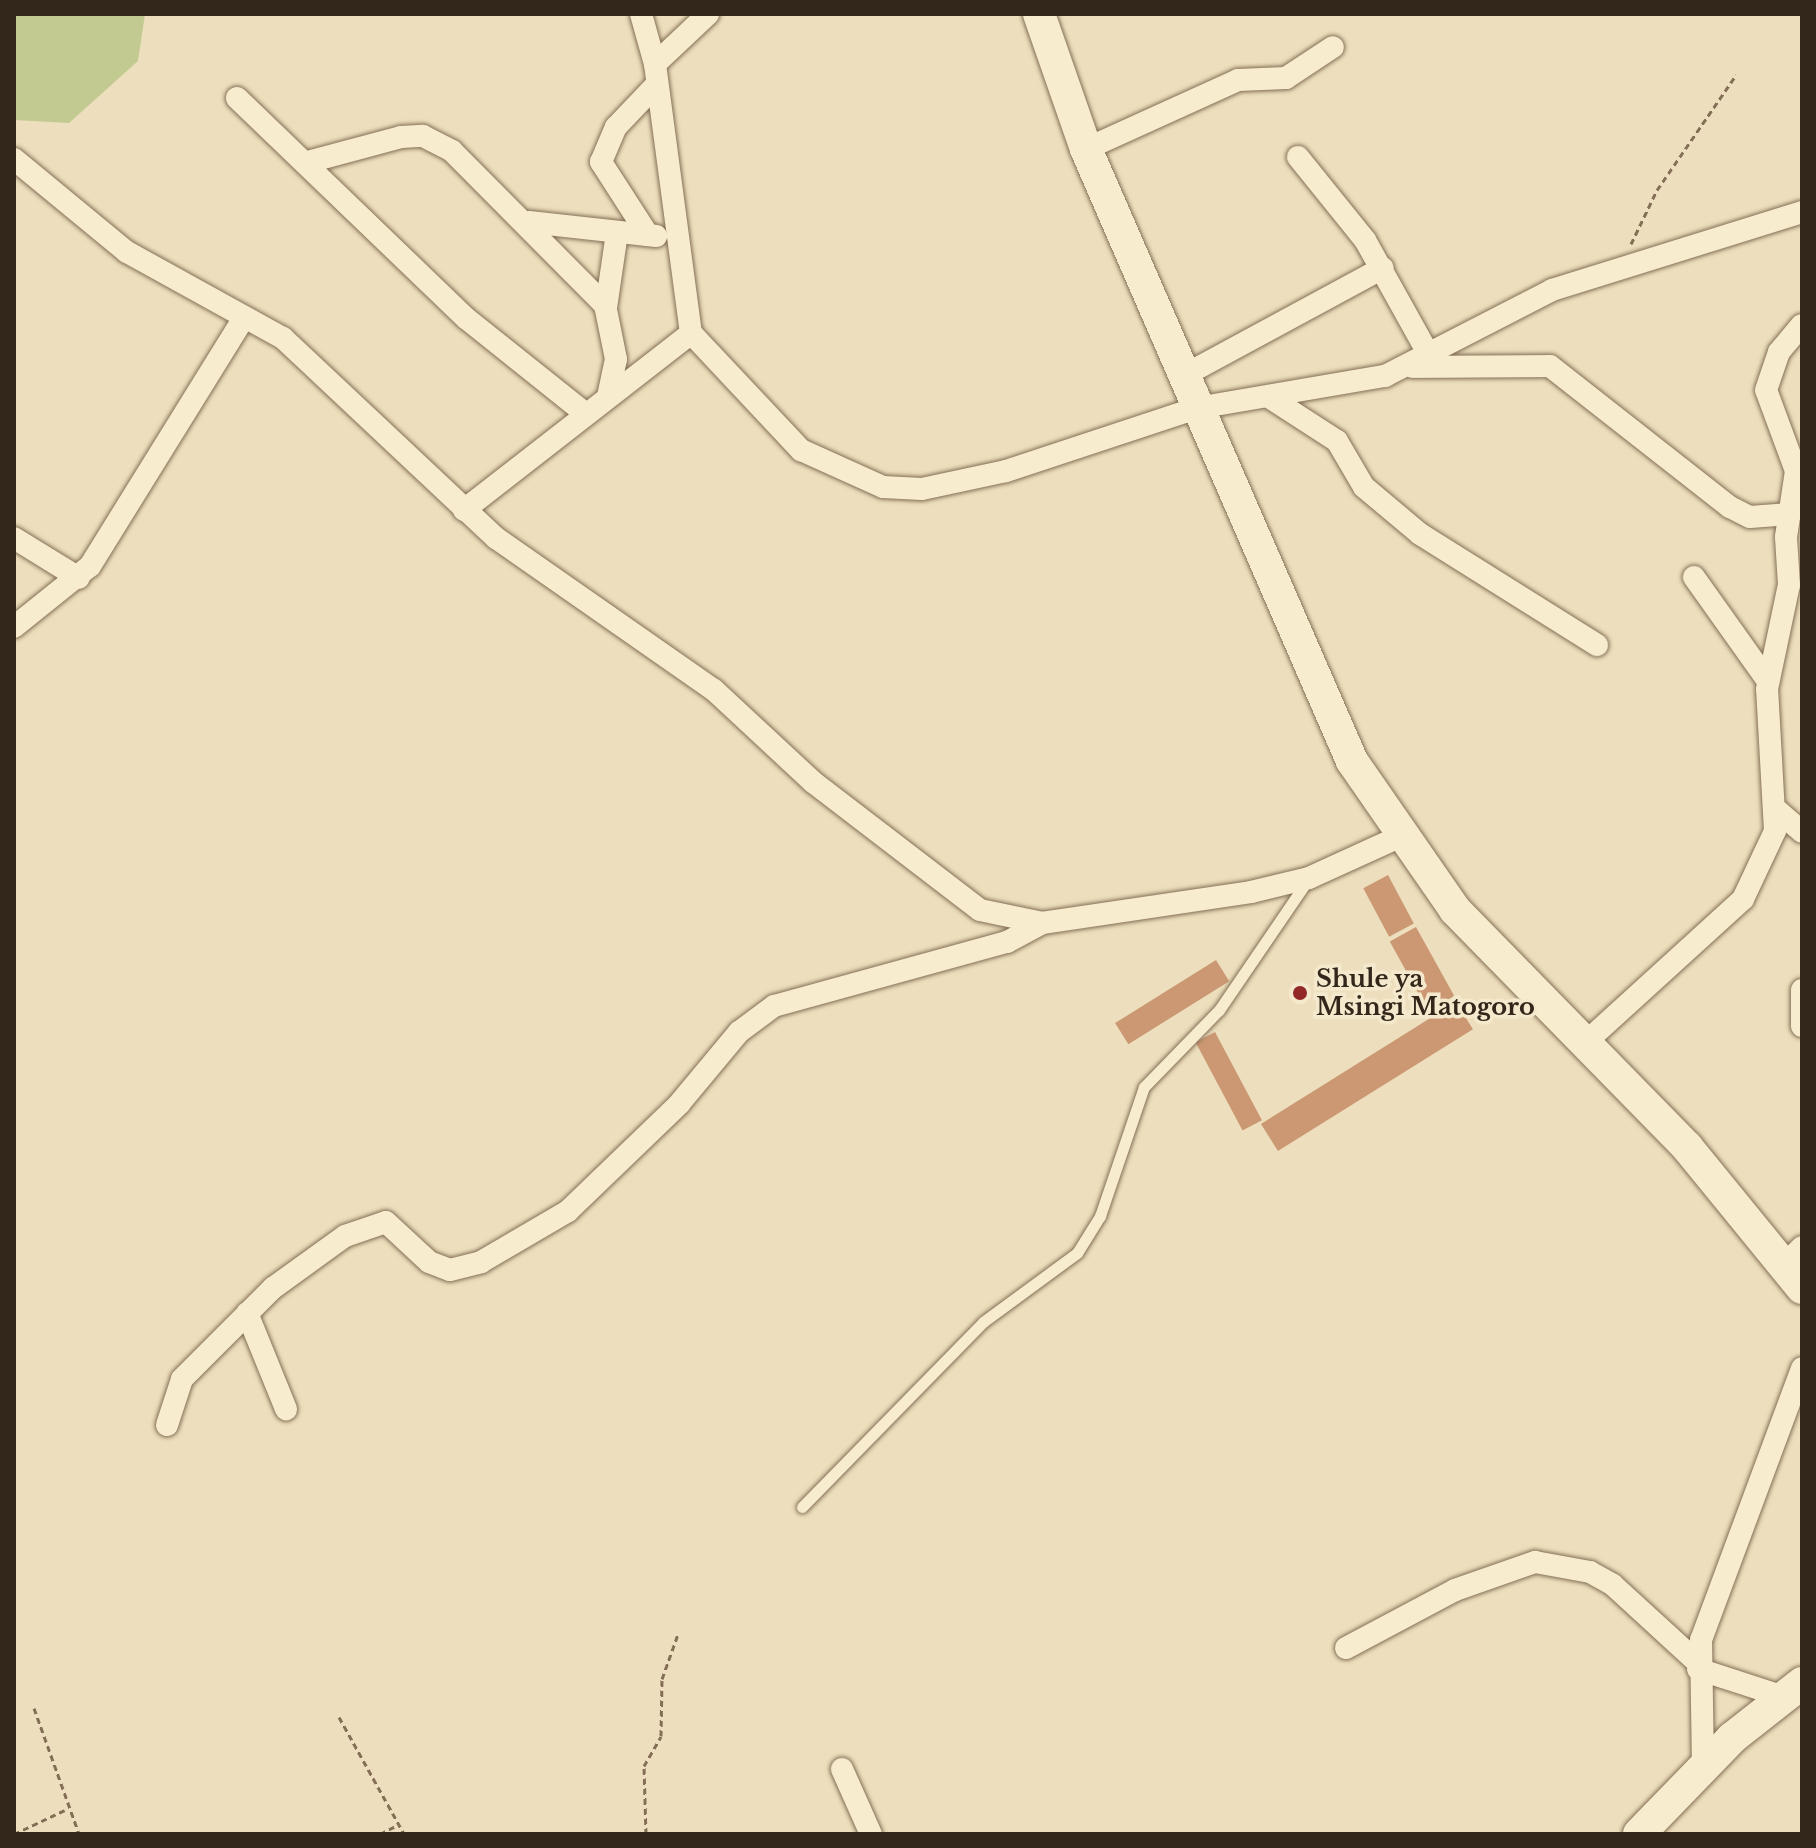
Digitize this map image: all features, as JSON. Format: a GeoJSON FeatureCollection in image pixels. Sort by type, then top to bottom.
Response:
{"type":"FeatureCollection","features":[{"type":"Feature","properties":{"kind":"street"},"geometry":{"type":"LineString","coordinates":[[641,14],[656,74],[673,237],[691,333],[801,450],[883,487],[922,489],[1006,471],[1197,408],[1269,397],[1407,368],[1550,366],[1730,507],[1750,517],[1790,514]]}},
{"type":"Feature","properties":{"kind":"street"},"geometry":{"type":"LineString","coordinates":[[648,235],[604,174],[603,151],[656,74],[708,14]]}},
{"type":"Feature","properties":{"kind":"street"},"geometry":{"type":"LineString","coordinates":[[1039,14],[1086,149],[1352,761],[1399,837],[1455,910],[1687,1147],[1796,1267]]}},
{"type":"Feature","properties":{"kind":"street"},"geometry":{"type":"LineString","coordinates":[[1086,149],[1238,80],[1286,78],[1333,47]]}},
{"type":"Feature","properties":{"kind":"street"},"geometry":{"type":"LineString","coordinates":[[237,98],[308,162],[467,319],[586,414]]}},
{"type":"Feature","properties":{"kind":"street"},"geometry":{"type":"LineString","coordinates":[[308,162],[423,136],[452,151],[529,222],[606,308]]}},
{"type":"Feature","properties":{"kind":"street"},"geometry":{"type":"LineString","coordinates":[[1298,157],[1383,268],[1429,355]]}},
{"type":"Feature","properties":{"kind":"street"},"geometry":{"type":"LineString","coordinates":[[14,159],[127,252],[283,338],[464,510],[553,584],[714,690],[942,885],[980,910],[1042,923]]}},
{"type":"Feature","properties":{"kind":"street"},"geometry":{"type":"LineString","coordinates":[[608,397],[616,359],[606,308],[616,193]]}},
{"type":"Feature","properties":{"kind":"street"},"geometry":{"type":"LineString","coordinates":[[1407,368],[1552,290],[1802,212]]}},
{"type":"Feature","properties":{"kind":"street"},"geometry":{"type":"LineString","coordinates":[[529,222],[673,237]]}},
{"type":"Feature","properties":{"kind":"street"},"geometry":{"type":"LineString","coordinates":[[1183,376],[1383,268]]}},
{"type":"Feature","properties":{"kind":"street"},"geometry":{"type":"LineString","coordinates":[[14,627],[79,578],[244,318]]}},
{"type":"Feature","properties":{"kind":"street"},"geometry":{"type":"LineString","coordinates":[[1586,1042],[1743,899],[1762,871],[1778,811],[1768,681],[1789,585],[1795,458],[1766,390],[1779,352],[1802,325]]}},
{"type":"Feature","properties":{"kind":"street"},"geometry":{"type":"LineString","coordinates":[[464,510],[691,333]]}},
{"type":"Feature","properties":{"kind":"street"},"geometry":{"type":"LineString","coordinates":[[1269,397],[1337,441],[1364,487],[1420,534],[1597,645]]}},
{"type":"Feature","properties":{"kind":"street"},"geometry":{"type":"LineString","coordinates":[[14,538],[79,578]]}},
{"type":"Feature","properties":{"kind":"street"},"geometry":{"type":"LineString","coordinates":[[1694,577],[1768,681]]}},
{"type":"Feature","properties":{"kind":"street"},"geometry":{"type":"LineString","coordinates":[[1778,811],[1802,832]]}},
{"type":"Feature","properties":{"kind":"street"},"geometry":{"type":"LineString","coordinates":[[167,1425],[182,1379],[247,1313],[312,1258],[367,1225],[386,1222],[429,1262],[450,1270],[481,1262],[568,1211],[679,1104],[739,1032],[774,1006],[1007,942],[1042,923],[1309,878],[1399,837]]}},
{"type":"Feature","properties":{"kind":"street"},"geometry":{"type":"LineString","coordinates":[[1802,990],[1802,1026]]}},
{"type":"Feature","properties":{"kind":"street"},"geometry":{"type":"LineString","coordinates":[[247,1313],[286,1409]]}},
{"type":"Feature","properties":{"kind":"street"},"geometry":{"type":"LineString","coordinates":[[1703,1767],[1698,1666],[1715,1590],[1802,1368]]}},
{"type":"Feature","properties":{"kind":"street"},"geometry":{"type":"LineString","coordinates":[[1346,1648],[1455,1590],[1535,1562],[1590,1572],[1613,1585],[1698,1666],[1792,1690]]}},
{"type":"Feature","properties":{"kind":"street"},"geometry":{"type":"LineString","coordinates":[[1639,1834],[1703,1767],[1792,1690]]}},
{"type":"Feature","properties":{"kind":"street"},"geometry":{"type":"LineString","coordinates":[[842,1769],[871,1834]]}},
{"type":"Feature","properties":{"kind":"lane"},"geometry":{"type":"LineString","coordinates":[[802,1507],[983,1322],[1077,1253],[1100,1216],[1144,1087],[1219,1010],[1309,878]]}},
{"type":"Feature","properties":{"kind":"path"},"geometry":{"type":"LineString","coordinates":[[1621,267],[1657,190],[1736,75]]}},
{"type":"Feature","properties":{"kind":"path"},"geometry":{"type":"LineString","coordinates":[[646,1834],[644,1766],[661,1736],[662,1679],[678,1634]]}},
{"type":"Feature","properties":{"kind":"path"},"geometry":{"type":"LineString","coordinates":[[34,1708],[66,1810],[79,1834]]}},
{"type":"Feature","properties":{"kind":"path"},"geometry":{"type":"LineString","coordinates":[[339,1717],[404,1834]]}},
{"type":"Feature","properties":{"kind":"path"},"geometry":{"type":"LineString","coordinates":[[14,1834],[66,1810]]}},
{"type":"Feature","properties":{"kind":"path"},"geometry":{"type":"LineString","coordinates":[[380,1834],[398,1825]]}},
{"type":"Feature","properties":{"kind":"green space"},"geometry":{"type":"Polygon","coordinates":[[[14,14],[145,14],[138,61],[69,123],[14,120],[14,14]]]}},
{"type":"Feature","properties":{"kind":"building"},"geometry":{"type":"Polygon","coordinates":[[[1388,875],[1414,924],[1389,937],[1363,888],[1388,875]]]}},
{"type":"Feature","properties":{"kind":"building"},"geometry":{"type":"Polygon","coordinates":[[[1416,927],[1454,996],[1428,1011],[1390,942],[1416,927]]]}},
{"type":"Feature","properties":{"kind":"building"},"geometry":{"type":"Polygon","coordinates":[[[1216,960],[1229,981],[1128,1044],[1115,1023],[1216,960]]]}},
{"type":"Feature","properties":{"kind":"building"},"geometry":{"type":"Polygon","coordinates":[[[1456,1002],[1473,1029],[1278,1151],[1261,1124],[1456,1002]]]}},
{"type":"Feature","properties":{"kind":"building"},"geometry":{"type":"Polygon","coordinates":[[[1215,1032],[1262,1120],[1243,1131],[1196,1042],[1215,1032]]]}},
{"type":"Feature","properties":{"kind":"place","name":"Shule ya Msingi Matogoro"},"geometry":{"type":"Point","coordinates":[1300,993]}}]}
